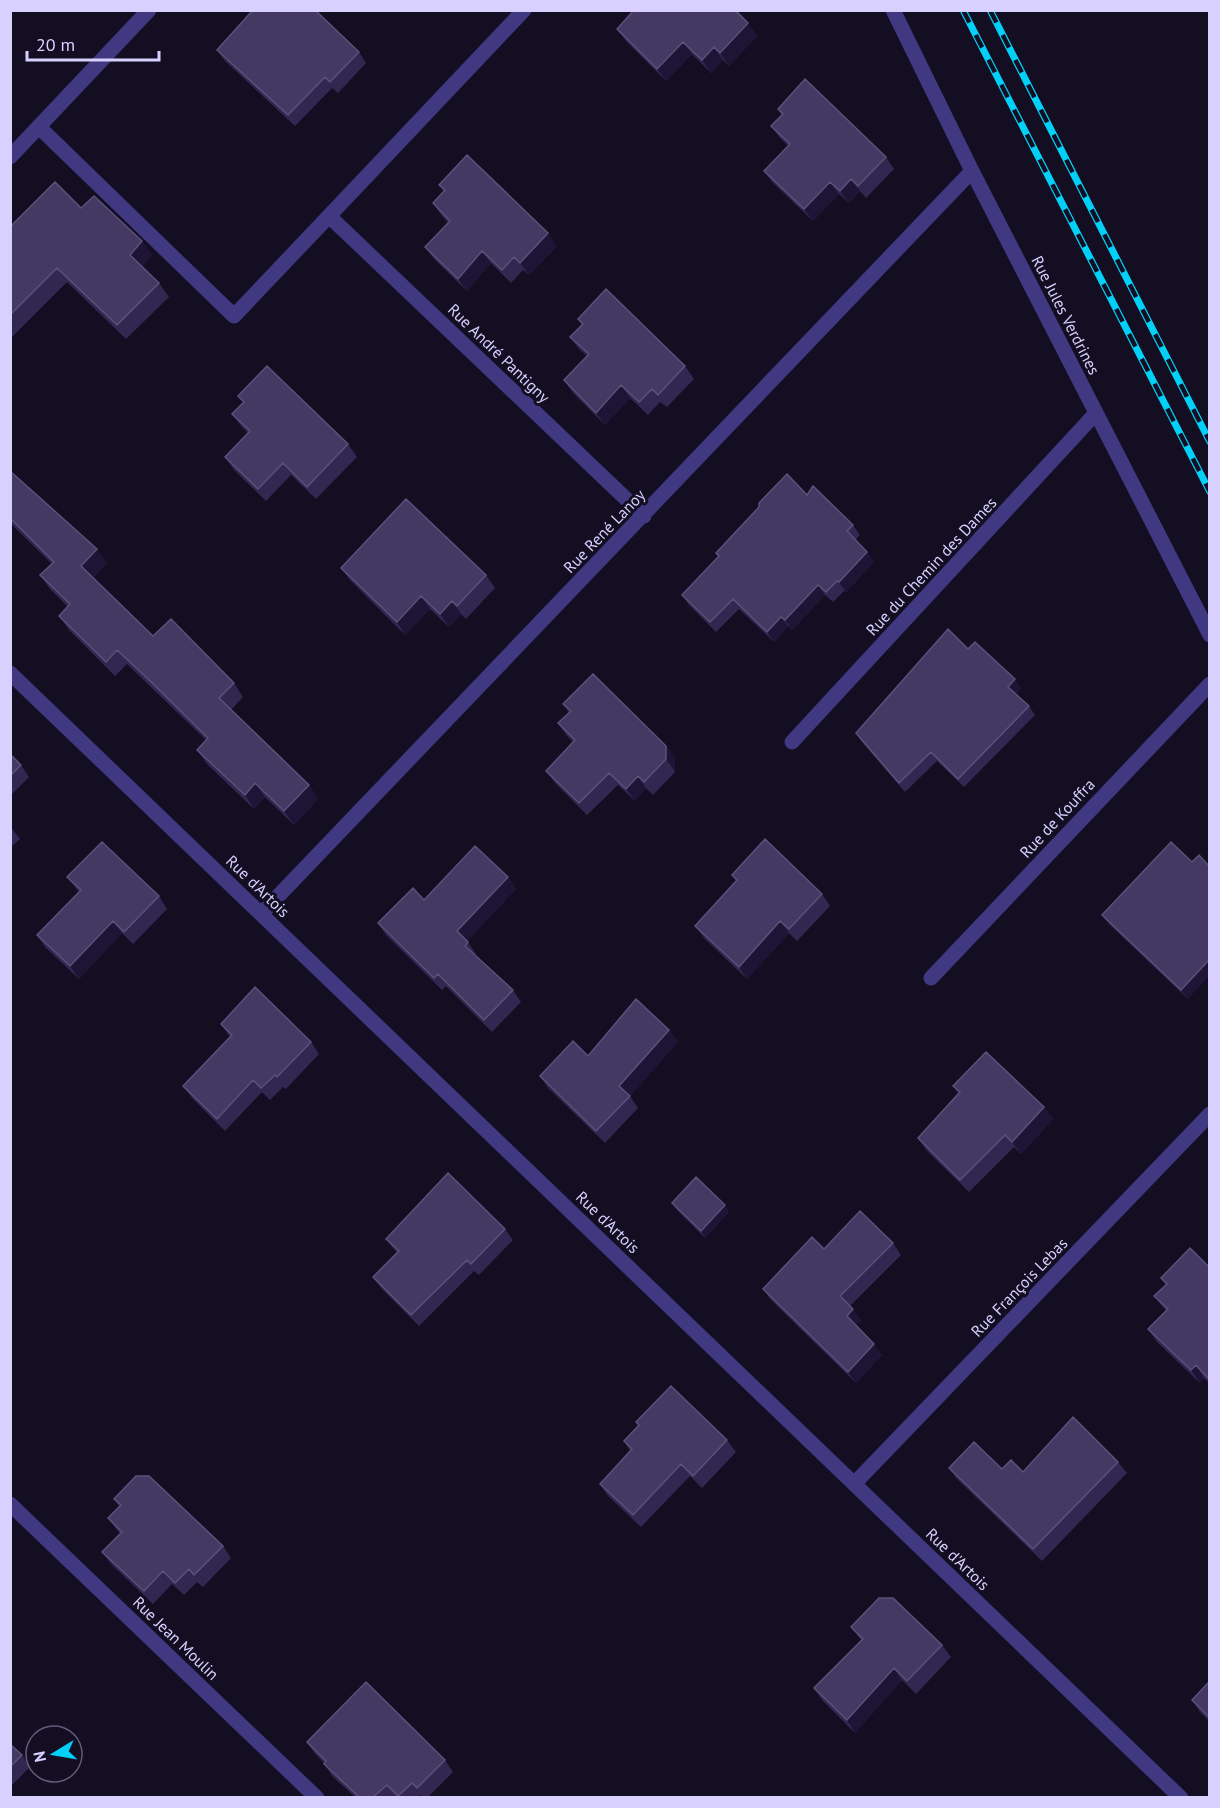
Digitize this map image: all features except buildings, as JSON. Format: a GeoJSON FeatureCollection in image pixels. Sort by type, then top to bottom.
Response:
{"type":"FeatureCollection","features":[{"type":"Feature","properties":{"kind":"street"},"geometry":{"type":"LineString","coordinates":[[10,157],[149,10]]}},
{"type":"Feature","properties":{"kind":"street"},"geometry":{"type":"LineString","coordinates":[[39,127],[234,316],[524,10]]}},
{"type":"Feature","properties":{"kind":"street","name":"Rue Jules Verdrines"},"geometry":{"type":"LineString","coordinates":[[893,10],[972,171],[1209,635]]}},
{"type":"Feature","properties":{"kind":"street","name":"Rue René Lanoy"},"geometry":{"type":"LineString","coordinates":[[261,914],[972,171]]}},
{"type":"Feature","properties":{"kind":"street","name":"Rue André Pantigny"},"geometry":{"type":"LineString","coordinates":[[329,216],[644,516]]}},
{"type":"Feature","properties":{"kind":"street","name":"Rue du Chemin des Dames"},"geometry":{"type":"LineString","coordinates":[[792,742],[1096,413]]}},
{"type":"Feature","properties":{"kind":"street","name":"Rue d'Artois"},"geometry":{"type":"LineString","coordinates":[[10,673],[1181,1797]]}},
{"type":"Feature","properties":{"kind":"street","name":"Rue de Kouffra"},"geometry":{"type":"LineString","coordinates":[[931,978],[1209,684]]}},
{"type":"Feature","properties":{"kind":"street","name":"Rue François Lebas"},"geometry":{"type":"LineString","coordinates":[[854,1484],[1209,1114]]}},
{"type":"Feature","properties":{"kind":"street","name":"Rue Jean Moulin"},"geometry":{"type":"LineString","coordinates":[[10,1504],[316,1797]]}},
{"type":"Feature","properties":{"kind":"railway"},"geometry":{"type":"LineString","coordinates":[[963,10],[1210,492]]}},
{"type":"Feature","properties":{"kind":"railway"},"geometry":{"type":"LineString","coordinates":[[990,10],[1210,442]]}}]}
